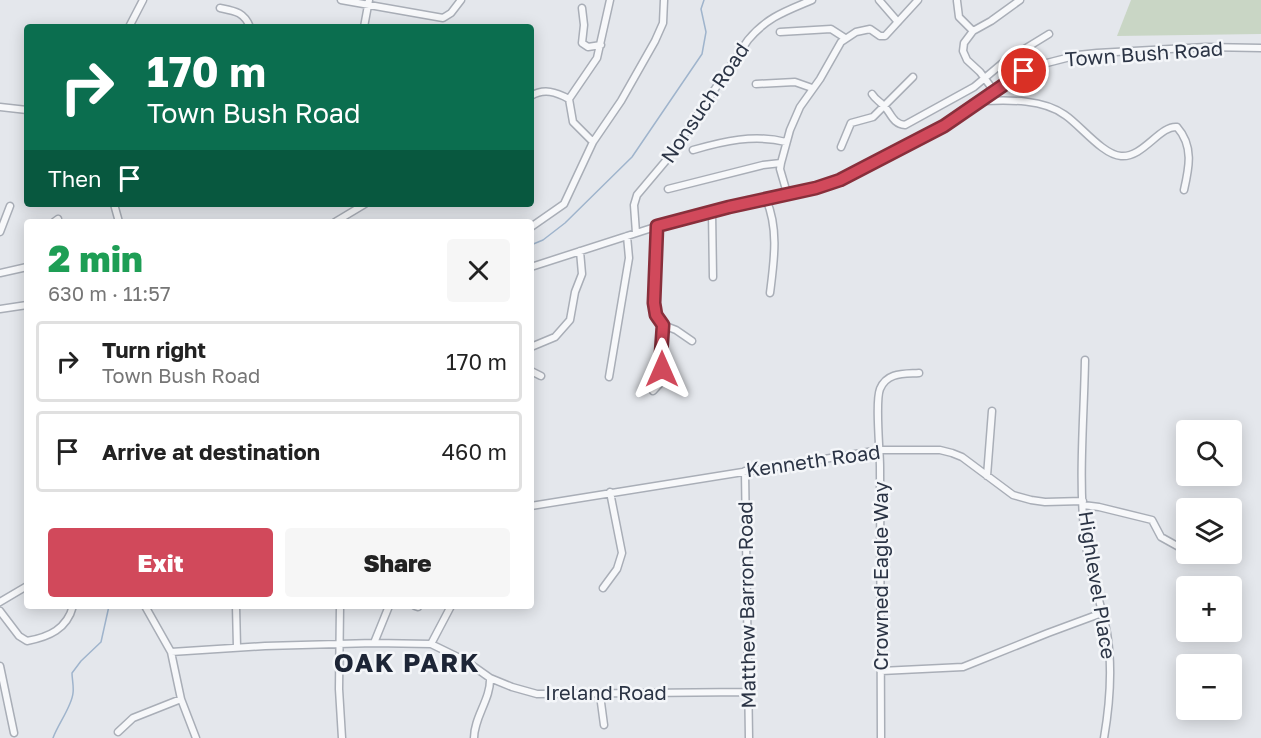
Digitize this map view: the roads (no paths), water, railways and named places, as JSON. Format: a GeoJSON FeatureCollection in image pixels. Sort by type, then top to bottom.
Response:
{"type":"FeatureCollection","features":[{"type":"Feature","properties":{"kind":"street"},"geometry":{"type":"LineString","coordinates":[[131,24],[143,0]]}},
{"type":"Feature","properties":{"kind":"street"},"geometry":{"type":"LineString","coordinates":[[341,0],[369,2],[443,18],[452,13],[461,0]]}},
{"type":"Feature","properties":{"kind":"street"},"geometry":{"type":"LineString","coordinates":[[593,142],[573,122],[569,99],[594,65],[601,45],[610,0]]}},
{"type":"Feature","properties":{"kind":"street"},"geometry":{"type":"LineString","coordinates":[[534,224],[564,204],[593,142],[621,101],[655,41],[663,23],[664,0]]}},
{"type":"Feature","properties":{"kind":"street","name":"Nonsuch Road"},"geometry":{"type":"LineString","coordinates":[[636,233],[634,205],[637,195],[669,157],[748,40],[771,18],[812,0]]}},
{"type":"Feature","properties":{"kind":"street"},"geometry":{"type":"LineString","coordinates":[[879,0],[898,22]]}},
{"type":"Feature","properties":{"kind":"street"},"geometry":{"type":"LineString","coordinates":[[787,193],[780,169],[786,142],[800,107],[820,80],[837,47],[845,38],[861,30],[870,29],[883,36],[918,0]]}},
{"type":"Feature","properties":{"kind":"street"},"geometry":{"type":"LineString","coordinates":[[994,91],[967,60],[963,51],[964,44],[973,31],[992,21],[1020,0]]}},
{"type":"Feature","properties":{"kind":"street"},"geometry":{"type":"LineString","coordinates":[[957,1],[959,17],[973,31]]}},
{"type":"Feature","properties":{"kind":"street"},"geometry":{"type":"LineString","coordinates":[[365,24],[369,2]]}},
{"type":"Feature","properties":{"kind":"street"},"geometry":{"type":"LineString","coordinates":[[220,8],[237,11],[243,15],[248,24]]}},
{"type":"Feature","properties":{"kind":"street"},"geometry":{"type":"LineString","coordinates":[[582,8],[584,26],[582,43],[588,47],[601,45]]}},
{"type":"Feature","properties":{"kind":"street"},"geometry":{"type":"LineString","coordinates":[[780,32],[831,29],[845,38]]}},
{"type":"Feature","properties":{"kind":"street"},"geometry":{"type":"LineString","coordinates":[[872,94],[895,121],[900,125],[905,125],[960,95],[985,79],[1005,61],[1049,34]]}},
{"type":"Feature","properties":{"kind":"street","name":"Town Bush Road"},"geometry":{"type":"LineString","coordinates":[[534,266],[657,226],[787,193],[816,188],[849,177],[944,126],[1032,68],[1078,55],[1206,47],[1261,48]]}},
{"type":"Feature","properties":{"kind":"street"},"geometry":{"type":"LineString","coordinates":[[841,147],[850,123],[873,117],[913,77]]}},
{"type":"Feature","properties":{"kind":"street"},"geometry":{"type":"LineString","coordinates":[[756,84],[795,82],[812,88]]}},
{"type":"Feature","properties":{"kind":"street"},"geometry":{"type":"LineString","coordinates":[[534,95],[548,91],[569,99]]}},
{"type":"Feature","properties":{"kind":"street"},"geometry":{"type":"LineString","coordinates":[[983,101],[1026,102],[1054,109],[1064,114],[1108,151],[1119,156],[1132,155],[1154,141],[1168,128],[1177,127],[1189,151],[1189,168],[1184,190]]}},
{"type":"Feature","properties":{"kind":"street"},"geometry":{"type":"LineString","coordinates":[[0,107],[24,110]]}},
{"type":"Feature","properties":{"kind":"street"},"geometry":{"type":"LineString","coordinates":[[693,150],[722,142],[754,138],[786,142]]}},
{"type":"Feature","properties":{"kind":"street"},"geometry":{"type":"LineString","coordinates":[[668,189],[763,165],[781,163]]}},
{"type":"Feature","properties":{"kind":"street"},"geometry":{"type":"LineString","coordinates":[[766,199],[771,211],[775,235],[770,293]]}},
{"type":"Feature","properties":{"kind":"street"},"geometry":{"type":"LineString","coordinates":[[0,232],[10,206]]}},
{"type":"Feature","properties":{"kind":"street"},"geometry":{"type":"LineString","coordinates":[[339,219],[354,207]]}},
{"type":"Feature","properties":{"kind":"street"},"geometry":{"type":"LineString","coordinates":[[712,211],[713,277]]}},
{"type":"Feature","properties":{"kind":"street"},"geometry":{"type":"LineString","coordinates":[[657,226],[654,303],[656,315],[663,325],[692,341]]}},
{"type":"Feature","properties":{"kind":"street"},"geometry":{"type":"LineString","coordinates":[[609,377],[629,258],[627,236]]}},
{"type":"Feature","properties":{"kind":"street"},"geometry":{"type":"LineString","coordinates":[[534,346],[555,337],[570,320],[575,292],[582,274],[580,251]]}},
{"type":"Feature","properties":{"kind":"street"},"geometry":{"type":"LineString","coordinates":[[0,273],[24,268]]}},
{"type":"Feature","properties":{"kind":"street"},"geometry":{"type":"LineString","coordinates":[[0,309],[24,305]]}},
{"type":"Feature","properties":{"kind":"street"},"geometry":{"type":"LineString","coordinates":[[653,391],[665,380],[661,362],[663,325]]}},
{"type":"Feature","properties":{"kind":"street","name":"Highlevel Place"},"geometry":{"type":"LineString","coordinates":[[1085,360],[1083,503],[1085,541],[1109,650],[1111,686],[1104,738]]}},
{"type":"Feature","properties":{"kind":"street"},"geometry":{"type":"LineString","coordinates":[[534,372],[541,376]]}},
{"type":"Feature","properties":{"kind":"street","name":"Crowned Eagle Way"},"geometry":{"type":"LineString","coordinates":[[881,738],[880,450],[877,400],[881,387],[887,379],[897,374],[919,373]]}},
{"type":"Feature","properties":{"kind":"street"},"geometry":{"type":"LineString","coordinates":[[987,476],[992,411]]}},
{"type":"Feature","properties":{"kind":"street","name":"Kenneth Road"},"geometry":{"type":"LineString","coordinates":[[534,505],[880,450],[940,450],[962,457],[1000,487],[1022,498],[1044,502],[1083,503],[1152,520],[1161,537],[1176,545]]}},
{"type":"Feature","properties":{"kind":"street","name":"Matthew Barron Road"},"geometry":{"type":"LineString","coordinates":[[746,471],[749,738]]}},
{"type":"Feature","properties":{"kind":"street"},"geometry":{"type":"LineString","coordinates":[[603,588],[617,569],[622,553],[610,492]]}},
{"type":"Feature","properties":{"kind":"street"},"geometry":{"type":"LineString","coordinates":[[0,603],[24,588]]}},
{"type":"Feature","properties":{"kind":"street"},"geometry":{"type":"LineString","coordinates":[[0,611],[19,636],[27,641],[49,635],[61,628],[66,624],[72,609]]}},
{"type":"Feature","properties":{"kind":"street"},"geometry":{"type":"LineString","coordinates":[[147,609],[171,652],[181,699],[196,738]]}},
{"type":"Feature","properties":{"kind":"street"},"geometry":{"type":"LineString","coordinates":[[236,609],[237,647]]}},
{"type":"Feature","properties":{"kind":"street"},"geometry":{"type":"LineString","coordinates":[[340,609],[342,738]]}},
{"type":"Feature","properties":{"kind":"street"},"geometry":{"type":"LineString","coordinates":[[374,643],[388,609]]}},
{"type":"Feature","properties":{"kind":"street"},"geometry":{"type":"LineString","coordinates":[[431,644],[449,609]]}},
{"type":"Feature","properties":{"kind":"street"},"geometry":{"type":"LineString","coordinates":[[881,671],[963,667],[1102,614]]}},
{"type":"Feature","properties":{"kind":"street","name":"Ireland Road"},"geometry":{"type":"LineString","coordinates":[[171,652],[237,647],[374,643],[431,644],[466,661],[490,678],[537,694],[747,692]]}},
{"type":"Feature","properties":{"kind":"street"},"geometry":{"type":"LineString","coordinates":[[0,666],[14,733]]}},
{"type":"Feature","properties":{"kind":"street"},"geometry":{"type":"LineString","coordinates":[[474,738],[476,723],[489,689],[490,678]]}},
{"type":"Feature","properties":{"kind":"street"},"geometry":{"type":"LineString","coordinates":[[600,695],[604,725]]}},
{"type":"Feature","properties":{"kind":"street"},"geometry":{"type":"LineString","coordinates":[[118,732],[133,718],[181,699]]}},
{"type":"Feature","properties":{"kind":"waterway"},"geometry":{"type":"LineString","coordinates":[[534,244],[543,240],[565,223],[632,157],[702,54],[706,32],[701,9],[704,0]]}},
{"type":"Feature","properties":{"kind":"waterway"},"geometry":{"type":"LineString","coordinates":[[53,738],[72,698],[72,673],[101,642],[108,609]]}},
{"type":"Feature","properties":{"kind":"district","name":"OAK PARK"},"geometry":{"type":"Point","coordinates":[407,663]}}]}
